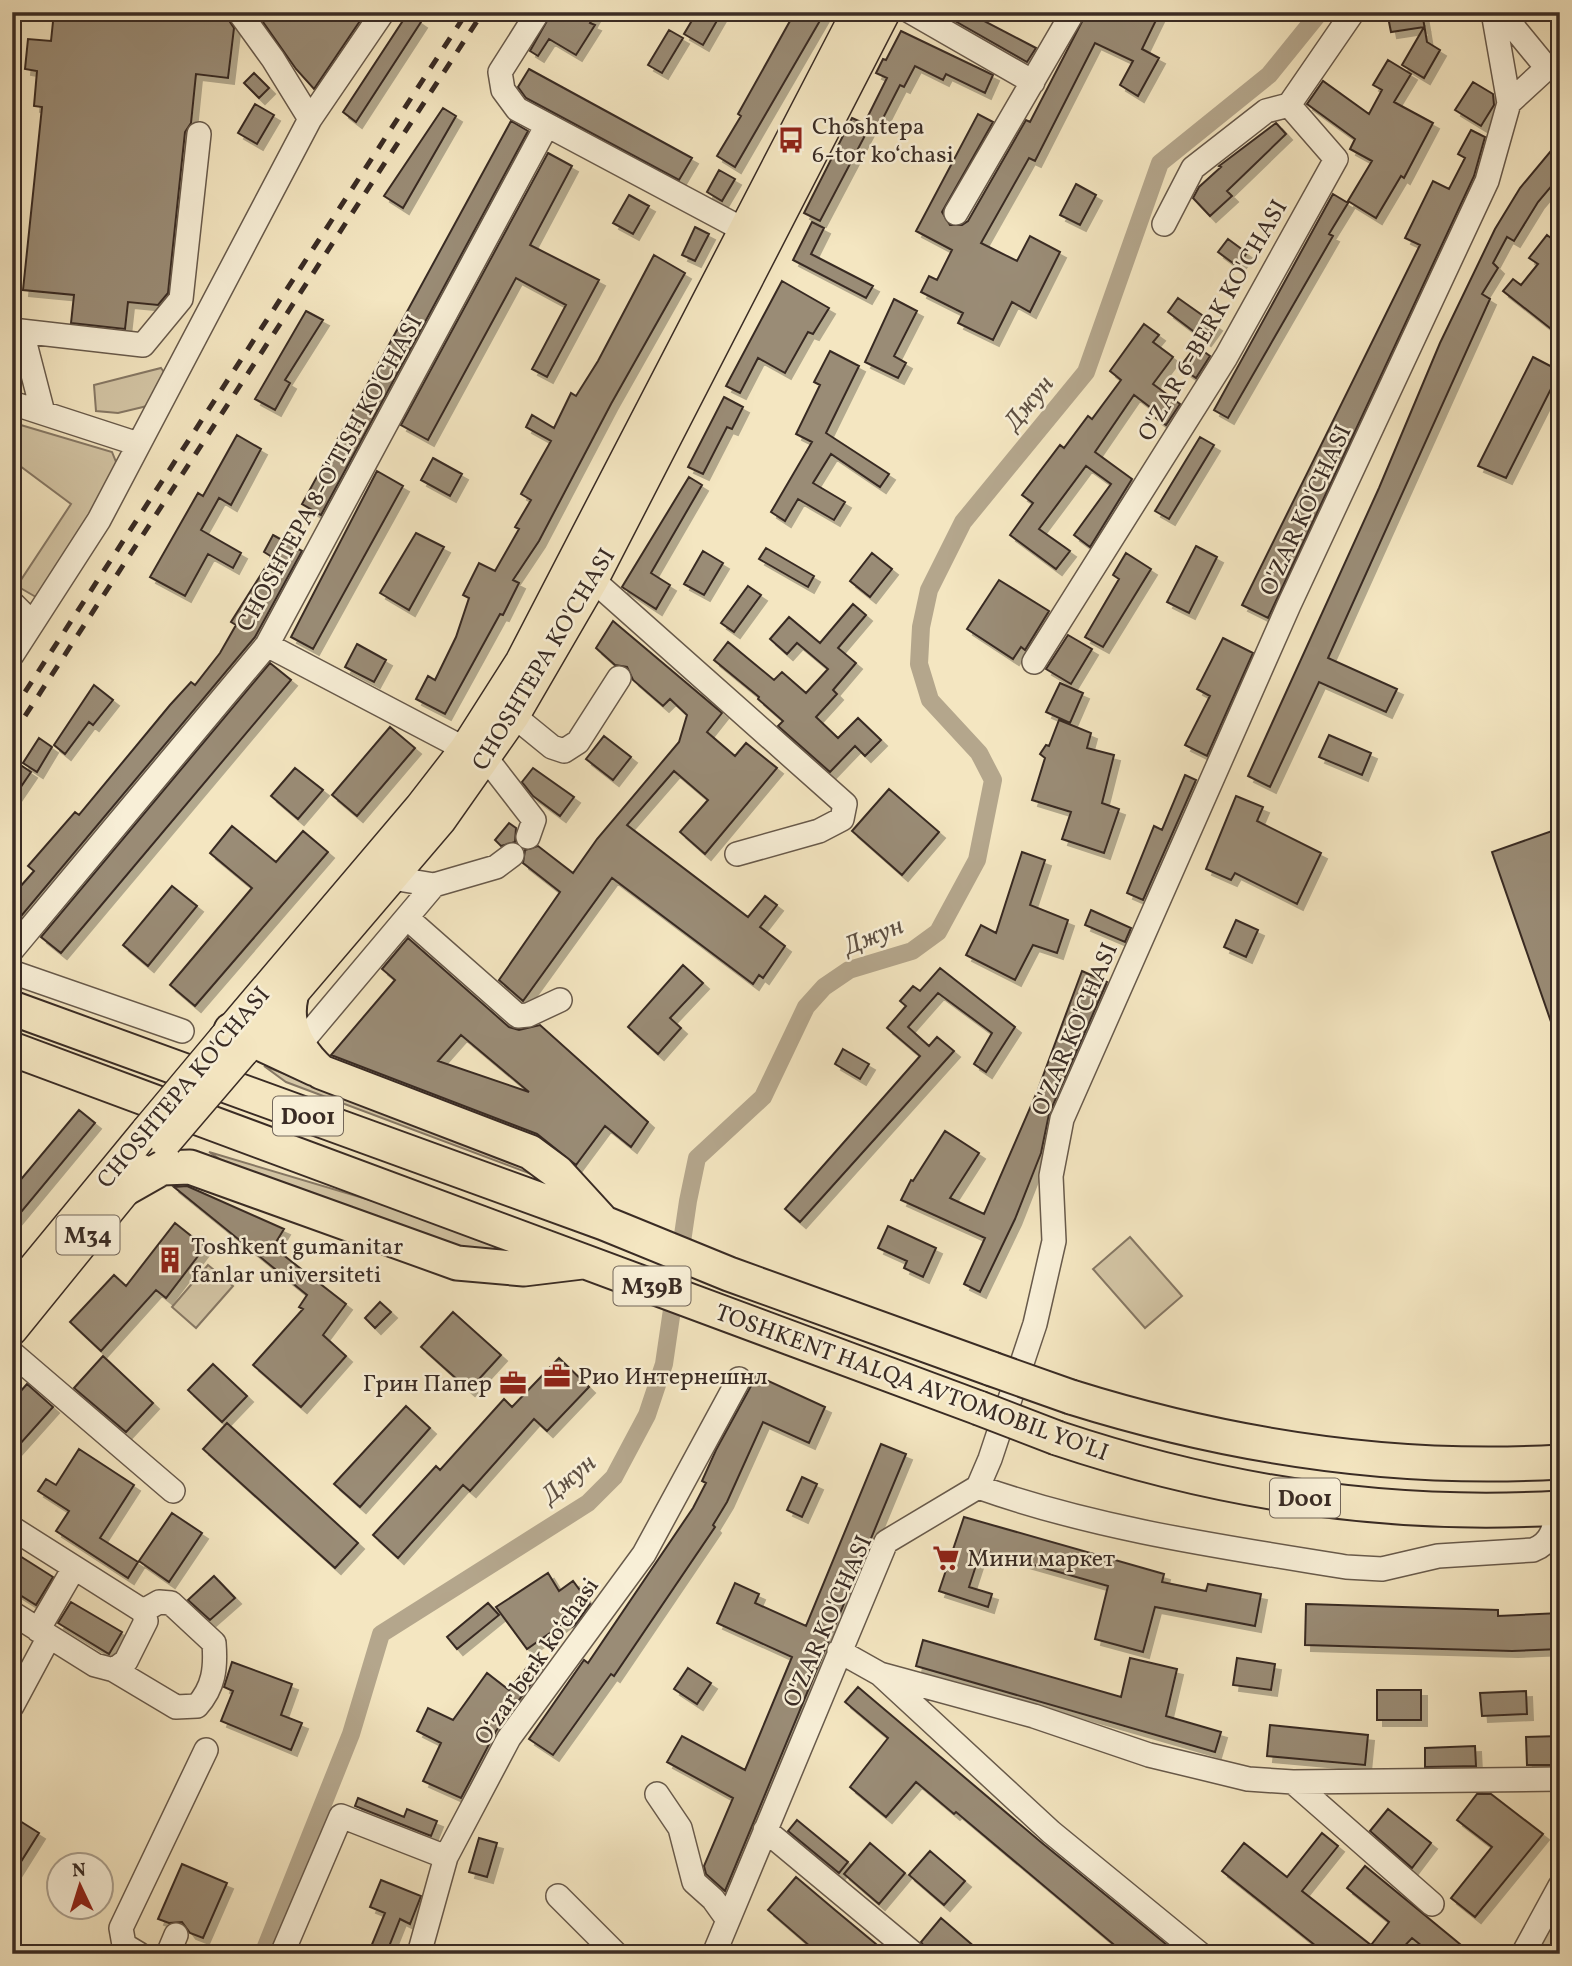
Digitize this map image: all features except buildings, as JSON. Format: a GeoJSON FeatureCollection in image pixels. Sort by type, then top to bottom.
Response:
{"type":"FeatureCollection","features":[{"type":"Feature","properties":{"kind":"highway"},"geometry":{"type":"LineString","coordinates":[[291,997],[289,1015],[297,1044],[321,1072]]}},
{"type":"Feature","properties":{"kind":"highway","name":"TOSHKENT HALQA AVTOMOBIL YO'LI"},"geometry":{"type":"LineString","coordinates":[[12,1008],[604,1223],[729,1274],[1071,1397],[1156,1424],[1323,1456],[1390,1463],[1560,1462]]}},
{"type":"Feature","properties":{"kind":"highway"},"geometry":{"type":"LineString","coordinates":[[238,1041],[530,1153],[557,1172],[604,1223]]}},
{"type":"Feature","properties":{"kind":"highway","name":"TOSHKENT HALQA AVTOMOBIL YO'LI"},"geometry":{"type":"LineString","coordinates":[[12,1049],[589,1261],[1057,1438],[1130,1462],[1296,1496],[1353,1504],[1480,1510],[1558,1508]]}},
{"type":"Feature","properties":{"kind":"highway"},"geometry":{"type":"LineString","coordinates":[[125,1189],[162,1168],[190,1167],[457,1263],[524,1269],[589,1261]]}},
{"type":"Feature","properties":{"kind":"main road","name":"CHOSHTEPA KO'CHASI"},"geometry":{"type":"LineString","coordinates":[[12,1294],[156,1136],[238,1041],[372,864],[475,753],[514,716],[593,580],[744,230],[857,12]]}},
{"type":"Feature","properties":{"kind":"main road","name":"CHOSHTEPA KO'CHASI"},"geometry":{"type":"LineString","coordinates":[[238,1041],[291,997],[392,878],[475,753],[522,661],[674,395],[885,12]]}},
{"type":"Feature","properties":{"kind":"main road","name":"CHOSHTEPA KO'CHASI"},"geometry":{"type":"LineString","coordinates":[[12,1330],[125,1189],[156,1136]]}},
{"type":"Feature","properties":{"kind":"street"},"geometry":{"type":"LineString","coordinates":[[239,12],[273,58],[310,119]]}},
{"type":"Feature","properties":{"kind":"street"},"geometry":{"type":"LineString","coordinates":[[12,655],[99,520],[310,119],[383,12]]}},
{"type":"Feature","properties":{"kind":"street"},"geometry":{"type":"LineString","coordinates":[[538,12],[500,72],[503,90],[517,109],[744,230]]}},
{"type":"Feature","properties":{"kind":"street"},"geometry":{"type":"LineString","coordinates":[[911,12],[1033,82]]}},
{"type":"Feature","properties":{"kind":"street"},"geometry":{"type":"LineString","coordinates":[[956,213],[1073,12]]}},
{"type":"Feature","properties":{"kind":"street"},"geometry":{"type":"LineString","coordinates":[[1164,224],[1193,168],[1266,111],[1289,105],[1353,12]]}},
{"type":"Feature","properties":{"kind":"street"},"geometry":{"type":"LineString","coordinates":[[1493,12],[1509,103],[1556,70],[1502,12]]}},
{"type":"Feature","properties":{"kind":"street","name":"O'ZAR KO'CHASI"},"geometry":{"type":"LineString","coordinates":[[714,1954],[886,1542],[978,1487],[1035,1324],[1054,1241],[1051,1176],[1062,1119],[1289,605],[1487,181],[1509,103]]}},
{"type":"Feature","properties":{"kind":"street","name":"O'ZAR 6-BERK KO'CHASI"},"geometry":{"type":"LineString","coordinates":[[1034,662],[1226,357],[1336,159],[1289,105]]}},
{"type":"Feature","properties":{"kind":"street","name":"CHOSHTEPA 8-O'TISH KO'CHASI"},"geometry":{"type":"LineString","coordinates":[[12,950],[267,645],[547,125]]}},
{"type":"Feature","properties":{"kind":"street"},"geometry":{"type":"LineString","coordinates":[[43,413],[17,331],[143,345],[181,299],[199,134]]}},
{"type":"Feature","properties":{"kind":"street"},"geometry":{"type":"LineString","coordinates":[[12,403],[138,444]]}},
{"type":"Feature","properties":{"kind":"street"},"geometry":{"type":"LineString","coordinates":[[593,580],[845,804],[842,819],[819,831],[737,854]]}},
{"type":"Feature","properties":{"kind":"street"},"geometry":{"type":"LineString","coordinates":[[12,603],[32,623]]}},
{"type":"Feature","properties":{"kind":"street"},"geometry":{"type":"LineString","coordinates":[[267,645],[475,753],[534,820],[520,846],[496,867],[434,885],[392,878]]}},
{"type":"Feature","properties":{"kind":"street"},"geometry":{"type":"LineString","coordinates":[[514,716],[552,747],[564,751],[578,742],[619,678]]}},
{"type":"Feature","properties":{"kind":"street"},"geometry":{"type":"LineString","coordinates":[[306,1037],[434,885]]}},
{"type":"Feature","properties":{"kind":"street"},"geometry":{"type":"LineString","coordinates":[[407,918],[518,1016],[528,1015],[560,1000]]}},
{"type":"Feature","properties":{"kind":"street"},"geometry":{"type":"LineString","coordinates":[[12,972],[182,1031]]}},
{"type":"Feature","properties":{"kind":"street"},"geometry":{"type":"LineString","coordinates":[[12,1353],[173,1491]]}},
{"type":"Feature","properties":{"kind":"street","name":"Oʻzar berk koʻchasi"},"geometry":{"type":"LineString","coordinates":[[419,1954],[446,1857],[509,1738],[644,1554],[739,1379]]}},
{"type":"Feature","properties":{"kind":"street"},"geometry":{"type":"LineString","coordinates":[[978,1487],[1018,1501],[1135,1530],[1346,1567],[1382,1569],[1438,1556],[1533,1550],[1549,1539],[1555,1527],[1558,1508]]}},
{"type":"Feature","properties":{"kind":"street"},"geometry":{"type":"LineString","coordinates":[[12,1528],[143,1611],[146,1621],[126,1661],[114,1670]]}},
{"type":"Feature","properties":{"kind":"street"},"geometry":{"type":"LineString","coordinates":[[12,1706],[74,1568]]}},
{"type":"Feature","properties":{"kind":"street"},"geometry":{"type":"LineString","coordinates":[[12,1613],[95,1665],[114,1670],[176,1707],[197,1706],[208,1694],[216,1668],[214,1643],[171,1604],[159,1602],[143,1611]]}},
{"type":"Feature","properties":{"kind":"street"},"geometry":{"type":"LineString","coordinates":[[839,1651],[880,1674],[1051,1832],[1200,1954]]}},
{"type":"Feature","properties":{"kind":"street"},"geometry":{"type":"LineString","coordinates":[[880,1674],[1034,1716],[1206,1771],[1248,1779],[1293,1782],[1560,1779]]}},
{"type":"Feature","properties":{"kind":"street"},"geometry":{"type":"LineString","coordinates":[[139,1954],[124,1945],[121,1928],[206,1749]]}},
{"type":"Feature","properties":{"kind":"street"},"geometry":{"type":"LineString","coordinates":[[1293,1782],[1432,1904]]}},
{"type":"Feature","properties":{"kind":"street"},"geometry":{"type":"LineString","coordinates":[[657,1794],[680,1828],[694,1882],[713,1899],[727,1920]]}},
{"type":"Feature","properties":{"kind":"street"},"geometry":{"type":"LineString","coordinates":[[282,1954],[341,1816],[446,1857]]}},
{"type":"Feature","properties":{"kind":"street"},"geometry":{"type":"LineString","coordinates":[[765,1830],[914,1954]]}},
{"type":"Feature","properties":{"kind":"street"},"geometry":{"type":"LineString","coordinates":[[1523,1954],[1560,1886]]}},
{"type":"Feature","properties":{"kind":"street"},"geometry":{"type":"LineString","coordinates":[[558,1896],[616,1954]]}},
{"type":"Feature","properties":{"kind":"shaded area"},"geometry":{"type":"Polygon","coordinates":[[[161,368],[167,376],[147,406],[118,413],[96,411],[94,385],[161,368]]]}},
{"type":"Feature","properties":{"kind":"shaded area"},"geometry":{"type":"Polygon","coordinates":[[[14,423],[112,452],[116,462],[115,475],[41,600],[17,586],[71,504],[12,460],[14,423]]]}},
{"type":"Feature","properties":{"kind":"shaded area"},"geometry":{"type":"Polygon","coordinates":[[[264,1066],[524,1163],[550,1181],[286,1082],[264,1066]]]}},
{"type":"Feature","properties":{"kind":"shaded area"},"geometry":{"type":"Polygon","coordinates":[[[209,1152],[410,1212],[522,1255],[458,1246],[232,1167],[209,1152]]]}},
{"type":"Feature","properties":{"kind":"shaded area"},"geometry":{"type":"Polygon","coordinates":[[[1130,1237],[1182,1296],[1145,1328],[1093,1269],[1130,1237]]]}},
{"type":"Feature","properties":{"kind":"shaded area"},"geometry":{"type":"Polygon","coordinates":[[[208,1265],[233,1286],[196,1328],[172,1307],[208,1265]]]}},
{"type":"Feature","properties":{"kind":"shaded area"},"geometry":{"type":"Polygon","coordinates":[[[1560,1906],[1560,1954],[1527,1954],[1560,1906]]]}},
{"type":"Feature","properties":{"kind":"waterway","name":"Джун"},"geometry":{"type":"LineString","coordinates":[[263,1954],[351,1734],[381,1634],[588,1503],[614,1477],[647,1415],[664,1364],[697,1158],[763,1097],[806,1007],[824,987],[849,970],[912,951],[938,932],[977,860],[993,780],[979,753],[930,700],[919,664],[921,627],[929,590],[963,522],[1086,372],[1160,163],[1269,75],[1320,12]]}},
{"type":"Feature","properties":{"kind":"railway"},"geometry":{"type":"LineString","coordinates":[[12,712],[467,12]]}},
{"type":"Feature","properties":{"kind":"railway"},"geometry":{"type":"LineString","coordinates":[[12,736],[483,12]]}},
{"type":"Feature","properties":{"kind":"place","name":"Choshtepa 6-tor koʻchasi"},"geometry":{"type":"Point","coordinates":[791,140]}},
{"type":"Feature","properties":{"kind":"place","name":"Toshkent gumanitar fanlar universiteti"},"geometry":{"type":"Point","coordinates":[170,1260]}},
{"type":"Feature","properties":{"kind":"place","name":"Рио Интернешнл"},"geometry":{"type":"Point","coordinates":[557,1376]}},
{"type":"Feature","properties":{"kind":"place","name":"Грин Папер"},"geometry":{"type":"Point","coordinates":[513,1383]}},
{"type":"Feature","properties":{"kind":"place","name":"Мини маркет"},"geometry":{"type":"Point","coordinates":[946,1558]}}]}
